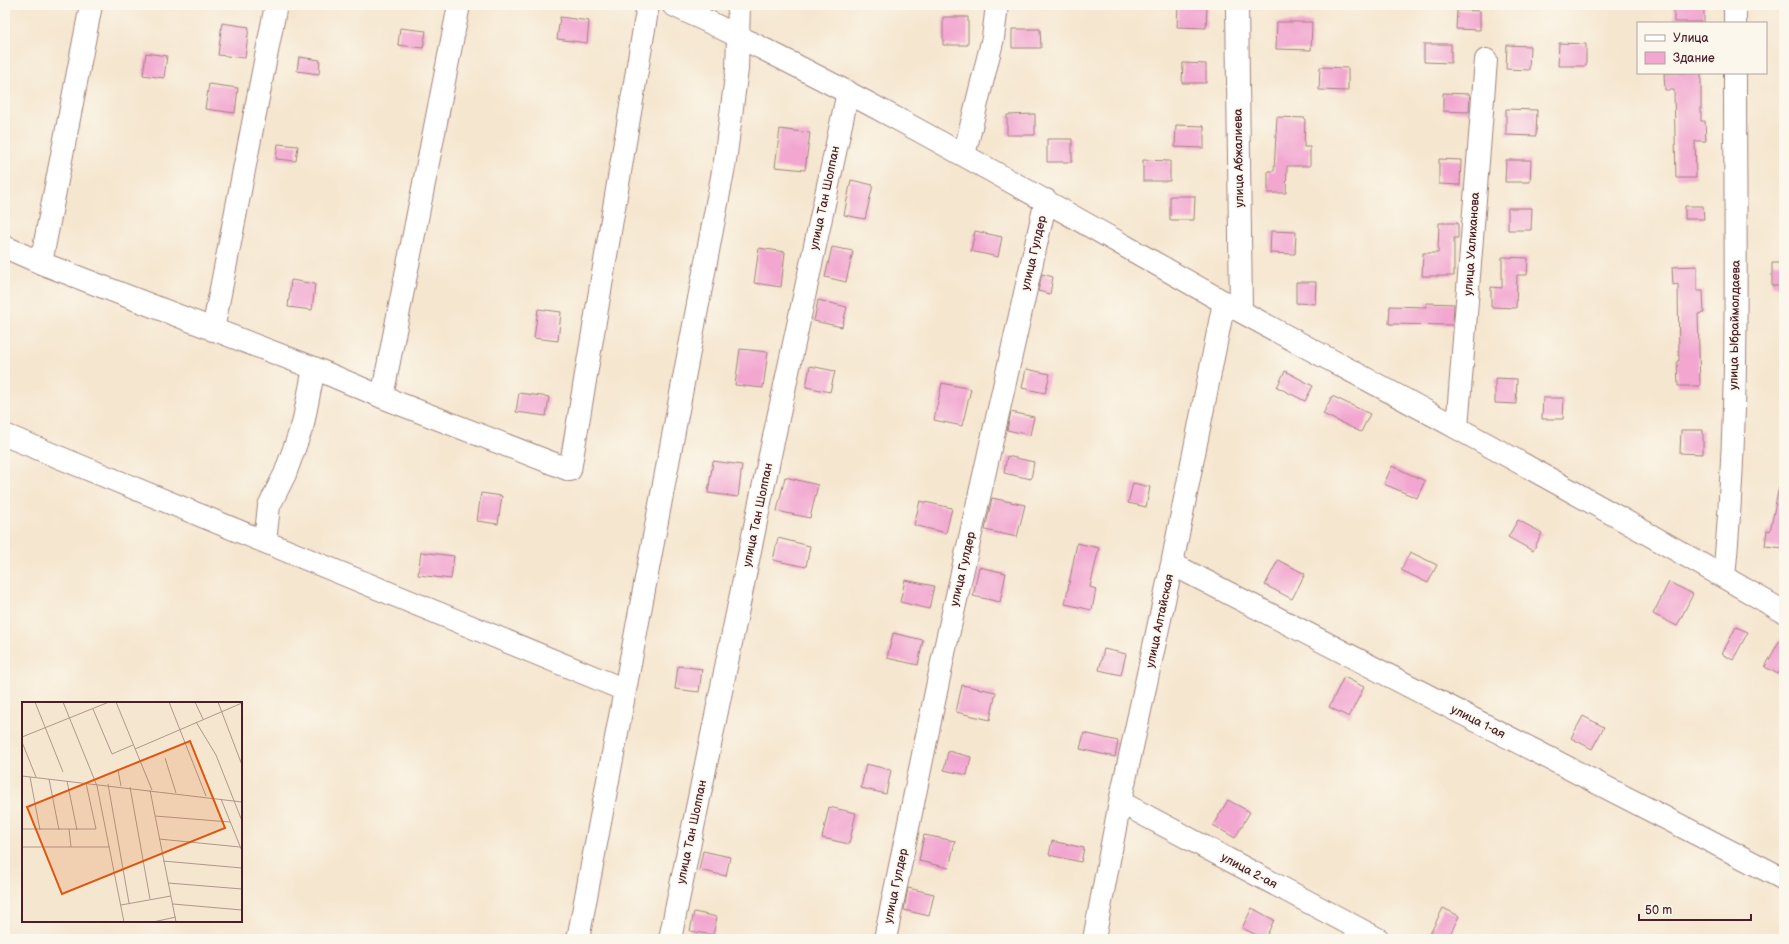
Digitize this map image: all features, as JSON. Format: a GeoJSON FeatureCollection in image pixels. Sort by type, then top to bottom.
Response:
{"type":"FeatureCollection","features":[{"type":"Feature","properties":{"kind":"street"},"geometry":{"type":"LineString","coordinates":[[41,263],[91,5]]}},
{"type":"Feature","properties":{"kind":"street"},"geometry":{"type":"LineString","coordinates":[[213,330],[276,5]]}},
{"type":"Feature","properties":{"kind":"street"},"geometry":{"type":"LineString","coordinates":[[382,397],[459,5]]}},
{"type":"Feature","properties":{"kind":"street"},"geometry":{"type":"LineString","coordinates":[[5,247],[41,263],[314,368],[382,397],[570,470],[648,5]]}},
{"type":"Feature","properties":{"kind":"street"},"geometry":{"type":"LineString","coordinates":[[673,5],[739,36],[848,92],[964,155],[1233,307],[1457,428],[1784,612]]}},
{"type":"Feature","properties":{"kind":"street"},"geometry":{"type":"LineString","coordinates":[[578,939],[725,161],[737,69],[739,5]]}},
{"type":"Feature","properties":{"kind":"street"},"geometry":{"type":"LineString","coordinates":[[964,155],[992,38],[997,5]]}},
{"type":"Feature","properties":{"kind":"street","name":"улица Абжалиева"},"geometry":{"type":"LineString","coordinates":[[1233,307],[1237,5]]}},
{"type":"Feature","properties":{"kind":"street"},"geometry":{"type":"LineString","coordinates":[[1735,5],[1735,22]]}},
{"type":"Feature","properties":{"kind":"street","name":"улица Уалиханова"},"geometry":{"type":"LineString","coordinates":[[1457,428],[1486,60]]}},
{"type":"Feature","properties":{"kind":"street","name":"улица Ыбраймолдаева"},"geometry":{"type":"LineString","coordinates":[[1724,577],[1728,533],[1735,366],[1735,74]]}},
{"type":"Feature","properties":{"kind":"street","name":"улица Тан Шолпан"},"geometry":{"type":"LineString","coordinates":[[670,939],[762,494],[848,92]]}},
{"type":"Feature","properties":{"kind":"street","name":"улица Гулдер"},"geometry":{"type":"LineString","coordinates":[[885,939],[944,653],[1046,200]]}},
{"type":"Feature","properties":{"kind":"street","name":"улица Алтайская"},"geometry":{"type":"LineString","coordinates":[[1094,939],[1120,802],[1172,564],[1233,307]]}},
{"type":"Feature","properties":{"kind":"street"},"geometry":{"type":"LineString","coordinates":[[265,542],[270,506],[285,474],[303,424],[314,368]]}},
{"type":"Feature","properties":{"kind":"street"},"geometry":{"type":"LineString","coordinates":[[5,435],[625,690]]}},
{"type":"Feature","properties":{"kind":"street","name":"улица 1-ая"},"geometry":{"type":"LineString","coordinates":[[1172,564],[1784,879]]}},
{"type":"Feature","properties":{"kind":"street","name":"улица 2-ая"},"geometry":{"type":"LineString","coordinates":[[1120,802],[1378,939]]}},
{"type":"Feature","properties":{"kind":"building"},"geometry":{"type":"Polygon","coordinates":[[[1178,5],[1207,6],[1206,28],[1177,27],[1178,5]]]}},
{"type":"Feature","properties":{"kind":"building"},"geometry":{"type":"Polygon","coordinates":[[[1674,5],[1704,5],[1704,22],[1674,22],[1674,5]]]}},
{"type":"Feature","properties":{"kind":"building"},"geometry":{"type":"Polygon","coordinates":[[[1457,10],[1480,11],[1480,30],[1456,29],[1457,10]]]}},
{"type":"Feature","properties":{"kind":"building"},"geometry":{"type":"Polygon","coordinates":[[[560,17],[589,21],[587,43],[557,39],[560,17]]]}},
{"type":"Feature","properties":{"kind":"building"},"geometry":{"type":"Polygon","coordinates":[[[943,17],[968,17],[968,45],[943,45],[943,17]]]}},
{"type":"Feature","properties":{"kind":"building"},"geometry":{"type":"Polygon","coordinates":[[[1277,22],[1312,22],[1311,50],[1276,49],[1277,22]]]}},
{"type":"Feature","properties":{"kind":"building"},"geometry":{"type":"Polygon","coordinates":[[[222,23],[249,27],[245,58],[218,55],[222,23]]]}},
{"type":"Feature","properties":{"kind":"building"},"geometry":{"type":"Polygon","coordinates":[[[400,28],[426,31],[423,48],[398,45],[400,28]]]}},
{"type":"Feature","properties":{"kind":"building"},"geometry":{"type":"Polygon","coordinates":[[[1012,29],[1040,29],[1041,48],[1012,48],[1012,29]]]}},
{"type":"Feature","properties":{"kind":"building"},"geometry":{"type":"Polygon","coordinates":[[[1559,43],[1586,44],[1586,66],[1558,66],[1559,43]]]}},
{"type":"Feature","properties":{"kind":"building"},"geometry":{"type":"Polygon","coordinates":[[[1424,44],[1451,44],[1451,63],[1424,62],[1424,44]]]}},
{"type":"Feature","properties":{"kind":"building"},"geometry":{"type":"Polygon","coordinates":[[[1507,45],[1530,46],[1529,70],[1506,69],[1507,45]]]}},
{"type":"Feature","properties":{"kind":"building"},"geometry":{"type":"Polygon","coordinates":[[[146,53],[167,56],[164,78],[143,75],[146,53]]]}},
{"type":"Feature","properties":{"kind":"building"},"geometry":{"type":"Polygon","coordinates":[[[299,57],[320,60],[319,74],[297,71],[299,57]]]}},
{"type":"Feature","properties":{"kind":"building"},"geometry":{"type":"Polygon","coordinates":[[[1183,63],[1206,64],[1206,83],[1182,83],[1183,63]]]}},
{"type":"Feature","properties":{"kind":"building"},"geometry":{"type":"Polygon","coordinates":[[[1320,67],[1348,68],[1348,91],[1319,90],[1320,67]]]}},
{"type":"Feature","properties":{"kind":"building"},"geometry":{"type":"Polygon","coordinates":[[[1664,74],[1701,74],[1701,121],[1705,121],[1706,141],[1695,141],[1696,178],[1676,178],[1674,90],[1665,90],[1664,74]]]}},
{"type":"Feature","properties":{"kind":"building"},"geometry":{"type":"Polygon","coordinates":[[[209,84],[238,88],[235,113],[205,109],[209,84]]]}},
{"type":"Feature","properties":{"kind":"building"},"geometry":{"type":"Polygon","coordinates":[[[1443,93],[1470,94],[1469,112],[1443,111],[1443,93]]]}},
{"type":"Feature","properties":{"kind":"building"},"geometry":{"type":"Polygon","coordinates":[[[1506,109],[1537,110],[1536,136],[1506,135],[1506,109]]]}},
{"type":"Feature","properties":{"kind":"building"},"geometry":{"type":"Polygon","coordinates":[[[1035,114],[1035,135],[1007,135],[1007,115],[1035,114]]]}},
{"type":"Feature","properties":{"kind":"building"},"geometry":{"type":"Polygon","coordinates":[[[1277,117],[1305,118],[1304,147],[1310,147],[1310,166],[1287,166],[1286,193],[1268,193],[1268,171],[1274,171],[1277,117]]]}},
{"type":"Feature","properties":{"kind":"building"},"geometry":{"type":"Polygon","coordinates":[[[1176,125],[1204,126],[1204,148],[1175,147],[1176,125]]]}},
{"type":"Feature","properties":{"kind":"building"},"geometry":{"type":"Polygon","coordinates":[[[780,129],[810,133],[805,170],[775,167],[780,129]]]}},
{"type":"Feature","properties":{"kind":"building"},"geometry":{"type":"Polygon","coordinates":[[[1047,139],[1072,139],[1072,162],[1047,162],[1047,139]]]}},
{"type":"Feature","properties":{"kind":"building"},"geometry":{"type":"Polygon","coordinates":[[[278,144],[298,146],[296,161],[276,159],[278,144]]]}},
{"type":"Feature","properties":{"kind":"building"},"geometry":{"type":"Polygon","coordinates":[[[1439,159],[1461,160],[1460,185],[1439,184],[1439,159]]]}},
{"type":"Feature","properties":{"kind":"building"},"geometry":{"type":"Polygon","coordinates":[[[1143,160],[1170,161],[1170,181],[1143,181],[1143,160]]]}},
{"type":"Feature","properties":{"kind":"building"},"geometry":{"type":"Polygon","coordinates":[[[1506,160],[1531,160],[1530,182],[1505,182],[1506,160]]]}},
{"type":"Feature","properties":{"kind":"building"},"geometry":{"type":"Polygon","coordinates":[[[851,180],[873,185],[865,219],[844,215],[851,180]]]}},
{"type":"Feature","properties":{"kind":"building"},"geometry":{"type":"Polygon","coordinates":[[[1170,196],[1195,196],[1194,220],[1170,220],[1170,196]]]}},
{"type":"Feature","properties":{"kind":"building"},"geometry":{"type":"Polygon","coordinates":[[[1685,206],[1703,206],[1704,219],[1685,219],[1685,206]]]}},
{"type":"Feature","properties":{"kind":"building"},"geometry":{"type":"Polygon","coordinates":[[[1508,208],[1532,208],[1531,230],[1508,230],[1508,208]]]}},
{"type":"Feature","properties":{"kind":"building"},"geometry":{"type":"Polygon","coordinates":[[[1439,223],[1458,223],[1458,238],[1454,238],[1454,276],[1422,276],[1423,253],[1438,253],[1439,223]]]}},
{"type":"Feature","properties":{"kind":"building"},"geometry":{"type":"Polygon","coordinates":[[[975,231],[1002,237],[998,257],[971,251],[975,231]]]}},
{"type":"Feature","properties":{"kind":"building"},"geometry":{"type":"Polygon","coordinates":[[[1271,231],[1296,232],[1295,254],[1270,253],[1271,231]]]}},
{"type":"Feature","properties":{"kind":"building"},"geometry":{"type":"Polygon","coordinates":[[[832,247],[853,251],[846,282],[825,277],[832,247]]]}},
{"type":"Feature","properties":{"kind":"building"},"geometry":{"type":"Polygon","coordinates":[[[759,248],[785,252],[781,287],[754,283],[759,248]]]}},
{"type":"Feature","properties":{"kind":"building"},"geometry":{"type":"Polygon","coordinates":[[[1502,257],[1528,258],[1527,275],[1517,275],[1516,308],[1491,307],[1491,287],[1502,288],[1502,257]]]}},
{"type":"Feature","properties":{"kind":"building"},"geometry":{"type":"Polygon","coordinates":[[[1772,263],[1784,263],[1784,286],[1772,286],[1772,263]]]}},
{"type":"Feature","properties":{"kind":"building"},"geometry":{"type":"Polygon","coordinates":[[[1697,266],[1697,291],[1703,291],[1704,313],[1698,314],[1700,386],[1678,386],[1678,284],[1673,285],[1672,267],[1697,266]]]}},
{"type":"Feature","properties":{"kind":"building"},"geometry":{"type":"Polygon","coordinates":[[[1042,274],[1053,277],[1050,294],[1038,291],[1042,274]]]}},
{"type":"Feature","properties":{"kind":"building"},"geometry":{"type":"Polygon","coordinates":[[[291,280],[315,284],[312,310],[288,307],[291,280]]]}},
{"type":"Feature","properties":{"kind":"building"},"geometry":{"type":"Polygon","coordinates":[[[1296,282],[1316,282],[1315,304],[1296,303],[1296,282]]]}},
{"type":"Feature","properties":{"kind":"building"},"geometry":{"type":"Polygon","coordinates":[[[818,300],[847,307],[842,327],[814,321],[818,300]]]}},
{"type":"Feature","properties":{"kind":"building"},"geometry":{"type":"Polygon","coordinates":[[[1426,303],[1454,304],[1453,325],[1389,324],[1390,306],[1426,307],[1426,303]]]}},
{"type":"Feature","properties":{"kind":"building"},"geometry":{"type":"Polygon","coordinates":[[[538,309],[561,312],[558,341],[534,338],[538,309]]]}},
{"type":"Feature","properties":{"kind":"building"},"geometry":{"type":"Polygon","coordinates":[[[740,349],[768,352],[763,388],[735,385],[740,349]]]}},
{"type":"Feature","properties":{"kind":"building"},"geometry":{"type":"Polygon","coordinates":[[[810,366],[835,371],[830,392],[806,387],[810,366]]]}},
{"type":"Feature","properties":{"kind":"building"},"geometry":{"type":"Polygon","coordinates":[[[1026,369],[1050,374],[1045,393],[1022,388],[1026,369]]]}},
{"type":"Feature","properties":{"kind":"building"},"geometry":{"type":"Polygon","coordinates":[[[1285,371],[1313,386],[1305,401],[1277,387],[1285,371]]]}},
{"type":"Feature","properties":{"kind":"building"},"geometry":{"type":"Polygon","coordinates":[[[1495,378],[1517,379],[1516,404],[1495,403],[1495,378]]]}},
{"type":"Feature","properties":{"kind":"building"},"geometry":{"type":"Polygon","coordinates":[[[942,383],[971,389],[962,426],[934,420],[942,383]]]}},
{"type":"Feature","properties":{"kind":"building"},"geometry":{"type":"Polygon","coordinates":[[[519,393],[549,397],[546,416],[516,412],[519,393]]]}},
{"type":"Feature","properties":{"kind":"building"},"geometry":{"type":"Polygon","coordinates":[[[1332,396],[1370,414],[1361,432],[1323,414],[1332,396]]]}},
{"type":"Feature","properties":{"kind":"building"},"geometry":{"type":"Polygon","coordinates":[[[1543,398],[1564,398],[1563,419],[1542,419],[1543,398]]]}},
{"type":"Feature","properties":{"kind":"building"},"geometry":{"type":"Polygon","coordinates":[[[1011,412],[1034,417],[1030,435],[1007,430],[1011,412]]]}},
{"type":"Feature","properties":{"kind":"building"},"geometry":{"type":"Polygon","coordinates":[[[1681,430],[1703,430],[1703,454],[1680,453],[1681,430]]]}},
{"type":"Feature","properties":{"kind":"building"},"geometry":{"type":"Polygon","coordinates":[[[1007,456],[1034,462],[1031,479],[1004,473],[1007,456]]]}},
{"type":"Feature","properties":{"kind":"building"},"geometry":{"type":"Polygon","coordinates":[[[713,461],[742,465],[738,497],[708,493],[713,461]]]}},
{"type":"Feature","properties":{"kind":"building"},"geometry":{"type":"Polygon","coordinates":[[[1392,466],[1425,481],[1417,498],[1384,484],[1392,466]]]}},
{"type":"Feature","properties":{"kind":"building"},"geometry":{"type":"Polygon","coordinates":[[[785,477],[818,485],[810,518],[777,511],[785,477]]]}},
{"type":"Feature","properties":{"kind":"building"},"geometry":{"type":"Polygon","coordinates":[[[1133,483],[1150,487],[1146,507],[1128,503],[1133,483]]]}},
{"type":"Feature","properties":{"kind":"building"},"geometry":{"type":"Polygon","coordinates":[[[1779,487],[1784,488],[1784,548],[1765,546],[1767,530],[1770,531],[1779,487]]]}},
{"type":"Feature","properties":{"kind":"building"},"geometry":{"type":"Polygon","coordinates":[[[481,493],[502,496],[498,524],[477,521],[481,493]]]}},
{"type":"Feature","properties":{"kind":"building"},"geometry":{"type":"Polygon","coordinates":[[[992,498],[1025,505],[1017,537],[985,530],[992,498]]]}},
{"type":"Feature","properties":{"kind":"building"},"geometry":{"type":"Polygon","coordinates":[[[920,501],[952,508],[946,533],[914,525],[920,501]]]}},
{"type":"Feature","properties":{"kind":"building"},"geometry":{"type":"Polygon","coordinates":[[[1518,520],[1542,533],[1533,551],[1508,537],[1518,520]]]}},
{"type":"Feature","properties":{"kind":"building"},"geometry":{"type":"Polygon","coordinates":[[[778,538],[810,546],[806,567],[773,560],[778,538]]]}},
{"type":"Feature","properties":{"kind":"building"},"geometry":{"type":"Polygon","coordinates":[[[1077,543],[1099,548],[1090,587],[1096,589],[1092,610],[1065,604],[1077,543]]]}},
{"type":"Feature","properties":{"kind":"building"},"geometry":{"type":"Polygon","coordinates":[[[421,552],[454,556],[451,579],[418,575],[421,552]]]}},
{"type":"Feature","properties":{"kind":"building"},"geometry":{"type":"Polygon","coordinates":[[[1410,552],[1437,565],[1428,583],[1401,570],[1410,552]]]}},
{"type":"Feature","properties":{"kind":"building"},"geometry":{"type":"Polygon","coordinates":[[[1278,560],[1305,574],[1292,599],[1265,585],[1278,560]]]}},
{"type":"Feature","properties":{"kind":"building"},"geometry":{"type":"Polygon","coordinates":[[[979,567],[1006,573],[1000,602],[973,596],[979,567]]]}},
{"type":"Feature","properties":{"kind":"building"},"geometry":{"type":"Polygon","coordinates":[[[905,580],[934,586],[929,609],[900,602],[905,580]]]}},
{"type":"Feature","properties":{"kind":"building"},"geometry":{"type":"Polygon","coordinates":[[[1669,582],[1693,594],[1677,626],[1653,614],[1669,582]]]}},
{"type":"Feature","properties":{"kind":"building"},"geometry":{"type":"Polygon","coordinates":[[[1736,627],[1748,632],[1733,660],[1722,654],[1736,627]]]}},
{"type":"Feature","properties":{"kind":"building"},"geometry":{"type":"Polygon","coordinates":[[[1784,632],[1784,664],[1778,674],[1765,667],[1784,632]]]}},
{"type":"Feature","properties":{"kind":"building"},"geometry":{"type":"Polygon","coordinates":[[[893,633],[923,640],[918,665],[887,658],[893,633]]]}},
{"type":"Feature","properties":{"kind":"building"},"geometry":{"type":"Polygon","coordinates":[[[1104,649],[1126,654],[1121,675],[1099,670],[1104,649]]]}},
{"type":"Feature","properties":{"kind":"building"},"geometry":{"type":"Polygon","coordinates":[[[678,666],[702,669],[699,692],[675,689],[678,666]]]}},
{"type":"Feature","properties":{"kind":"building"},"geometry":{"type":"Polygon","coordinates":[[[1344,677],[1364,687],[1349,717],[1329,707],[1344,677]]]}},
{"type":"Feature","properties":{"kind":"building"},"geometry":{"type":"Polygon","coordinates":[[[962,685],[996,692],[990,720],[956,712],[962,685]]]}},
{"type":"Feature","properties":{"kind":"building"},"geometry":{"type":"Polygon","coordinates":[[[1583,716],[1604,727],[1592,749],[1571,738],[1583,716]]]}},
{"type":"Feature","properties":{"kind":"building"},"geometry":{"type":"Polygon","coordinates":[[[1084,733],[1118,741],[1115,757],[1080,749],[1084,733]]]}},
{"type":"Feature","properties":{"kind":"building"},"geometry":{"type":"Polygon","coordinates":[[[948,751],[971,757],[967,775],[944,770],[948,751]]]}},
{"type":"Feature","properties":{"kind":"building"},"geometry":{"type":"Polygon","coordinates":[[[866,764],[891,770],[886,794],[861,788],[866,764]]]}},
{"type":"Feature","properties":{"kind":"building"},"geometry":{"type":"Polygon","coordinates":[[[1228,800],[1250,812],[1235,838],[1213,825],[1228,800]]]}},
{"type":"Feature","properties":{"kind":"building"},"geometry":{"type":"Polygon","coordinates":[[[829,807],[856,813],[849,844],[822,838],[829,807]]]}},
{"type":"Feature","properties":{"kind":"building"},"geometry":{"type":"Polygon","coordinates":[[[924,835],[955,841],[949,868],[919,861],[924,835]]]}},
{"type":"Feature","properties":{"kind":"building"},"geometry":{"type":"Polygon","coordinates":[[[1052,841],[1084,848],[1081,862],[1049,855],[1052,841]]]}},
{"type":"Feature","properties":{"kind":"building"},"geometry":{"type":"Polygon","coordinates":[[[703,851],[730,857],[726,876],[699,870],[703,851]]]}},
{"type":"Feature","properties":{"kind":"building"},"geometry":{"type":"Polygon","coordinates":[[[908,888],[934,894],[929,916],[904,910],[908,888]]]}},
{"type":"Feature","properties":{"kind":"building"},"geometry":{"type":"Polygon","coordinates":[[[1252,908],[1274,920],[1265,939],[1242,928],[1252,908]]]}},
{"type":"Feature","properties":{"kind":"building"},"geometry":{"type":"Polygon","coordinates":[[[1443,908],[1459,916],[1448,939],[1436,939],[1429,936],[1443,908]]]}},
{"type":"Feature","properties":{"kind":"building"},"geometry":{"type":"Polygon","coordinates":[[[694,912],[717,917],[713,935],[690,931],[694,912]]]}}]}
